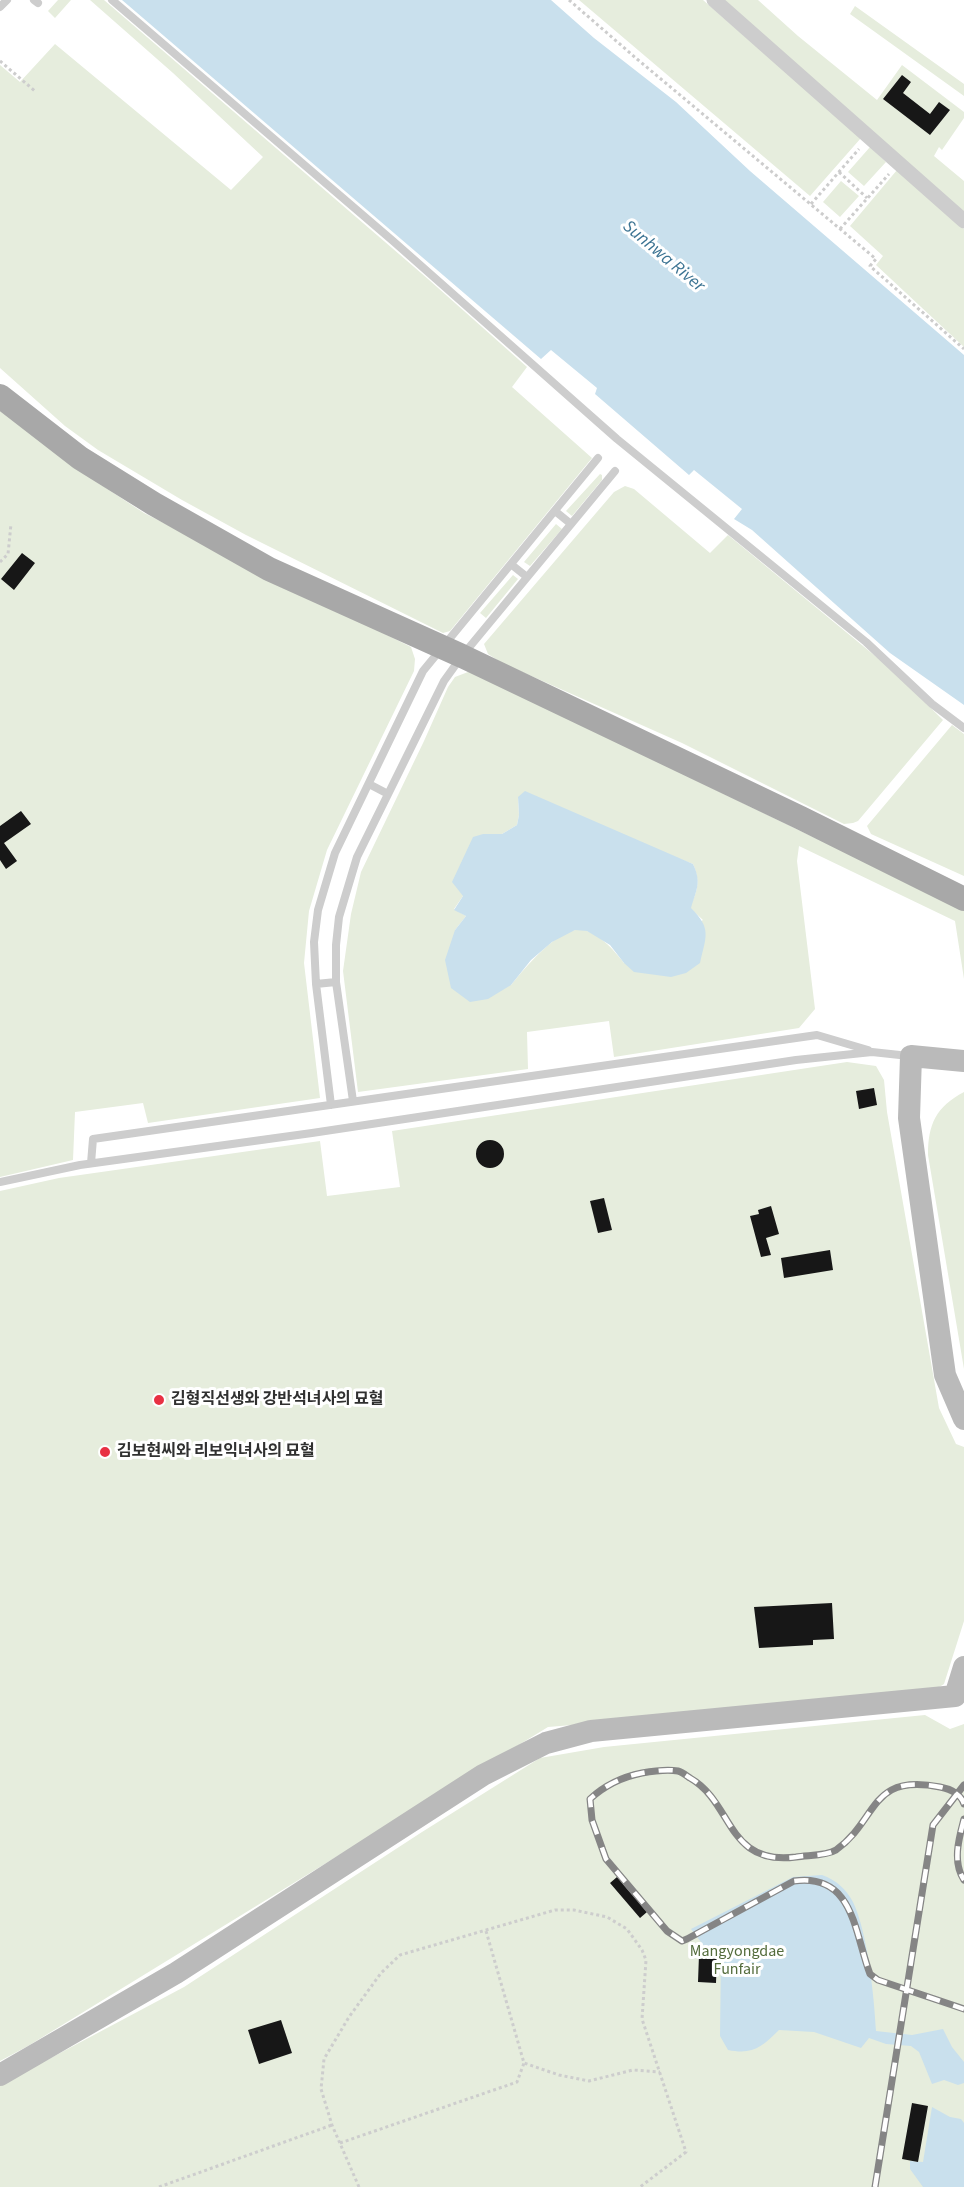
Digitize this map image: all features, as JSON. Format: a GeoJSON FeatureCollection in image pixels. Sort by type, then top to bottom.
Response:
{"type":"FeatureCollection","features":[{"type":"Feature","properties":{"kind":"main road"},"geometry":{"type":"LineString","coordinates":[[0,396],[80,458],[204,533],[269,569],[453,652],[791,813],[964,899]]}},
{"type":"Feature","properties":{"kind":"main road"},"geometry":{"type":"LineString","coordinates":[[964,1061],[911,1056],[909,1118],[945,1375],[964,1419]]}},
{"type":"Feature","properties":{"kind":"main road"},"geometry":{"type":"LineString","coordinates":[[0,2074],[176,1973],[483,1776],[546,1743],[591,1731],[959,1697],[964,1667]]}},
{"type":"Feature","properties":{"kind":"street"},"geometry":{"type":"LineString","coordinates":[[714,0],[964,221]]}},
{"type":"Feature","properties":{"kind":"lane"},"geometry":{"type":"LineString","coordinates":[[0,7],[7,0]]}},
{"type":"Feature","properties":{"kind":"lane"},"geometry":{"type":"LineString","coordinates":[[112,0],[393,241],[617,439],[866,642],[932,704],[964,728]]}},
{"type":"Feature","properties":{"kind":"lane"},"geometry":{"type":"LineString","coordinates":[[353,1101],[336,982],[336,945],[339,917],[357,856],[444,681],[453,652],[512,565],[598,458]]}},
{"type":"Feature","properties":{"kind":"lane"},"geometry":{"type":"LineString","coordinates":[[331,1104],[315,984],[314,942],[318,910],[335,853],[423,671],[453,652],[527,577],[615,471]]}},
{"type":"Feature","properties":{"kind":"lane"},"geometry":{"type":"LineString","coordinates":[[555,511],[571,524]]}},
{"type":"Feature","properties":{"kind":"lane"},"geometry":{"type":"LineString","coordinates":[[512,565],[527,577]]}},
{"type":"Feature","properties":{"kind":"lane"},"geometry":{"type":"LineString","coordinates":[[369,784],[388,794]]}},
{"type":"Feature","properties":{"kind":"lane"},"geometry":{"type":"LineString","coordinates":[[315,984],[336,982]]}},
{"type":"Feature","properties":{"kind":"lane"},"geometry":{"type":"LineString","coordinates":[[91,1163],[93,1139],[331,1104],[817,1035],[872,1052]]}},
{"type":"Feature","properties":{"kind":"lane"},"geometry":{"type":"LineString","coordinates":[[0,1182],[91,1163],[312,1133],[796,1059],[872,1052],[911,1056]]}},
{"type":"Feature","properties":{"kind":"path"},"geometry":{"type":"LineString","coordinates":[[569,0],[876,259],[870,266],[964,349]]}},
{"type":"Feature","properties":{"kind":"path"},"geometry":{"type":"LineString","coordinates":[[0,61],[36,93]]}},
{"type":"Feature","properties":{"kind":"path"},"geometry":{"type":"LineString","coordinates":[[811,204],[869,138]]}},
{"type":"Feature","properties":{"kind":"path"},"geometry":{"type":"LineString","coordinates":[[840,229],[899,163]]}},
{"type":"Feature","properties":{"kind":"path"},"geometry":{"type":"LineString","coordinates":[[839,172],[867,198]]}},
{"type":"Feature","properties":{"kind":"path"},"geometry":{"type":"LineString","coordinates":[[0,561],[8,554],[11,524]]}},
{"type":"Feature","properties":{"kind":"path"},"geometry":{"type":"LineString","coordinates":[[359,2187],[332,2125],[321,2089],[324,2059],[381,1973],[400,1955],[555,1910],[574,1910],[607,1917],[627,1929],[642,1950],[646,1960],[642,2019],[686,2152],[640,2187]]}},
{"type":"Feature","properties":{"kind":"path"},"geometry":{"type":"LineString","coordinates":[[340,2143],[517,2082],[524,2063],[486,1930]]}},
{"type":"Feature","properties":{"kind":"path"},"geometry":{"type":"LineString","coordinates":[[524,2063],[559,2075],[589,2081],[633,2070],[660,2072]]}},
{"type":"Feature","properties":{"kind":"path"},"geometry":{"type":"LineString","coordinates":[[159,2187],[332,2125]]}},
{"type":"Feature","properties":{"kind":"green space"},"geometry":{"type":"Polygon","coordinates":[[[58,0],[71,0],[55,18],[48,11],[58,0]]]}},
{"type":"Feature","properties":{"kind":"green space"},"geometry":{"type":"Polygon","coordinates":[[[90,0],[104,0],[527,367],[512,387],[592,458],[450,631],[443,633],[246,535],[182,500],[98,450],[65,426],[0,368],[0,65],[20,82],[55,44],[231,190],[263,157],[90,0]]]}},
{"type":"Feature","properties":{"kind":"green space"},"geometry":{"type":"Polygon","coordinates":[[[579,0],[703,0],[861,138],[810,196],[579,0]]]}},
{"type":"Feature","properties":{"kind":"green space"},"geometry":{"type":"Polygon","coordinates":[[[722,0],[758,0],[798,36],[877,100],[902,65],[964,112],[964,118],[942,150],[939,147],[934,156],[964,181],[964,215],[722,0]]]}},
{"type":"Feature","properties":{"kind":"green space"},"geometry":{"type":"Polygon","coordinates":[[[855,6],[964,84],[964,96],[850,14],[855,6]]]}},
{"type":"Feature","properties":{"kind":"green space"},"geometry":{"type":"Polygon","coordinates":[[[870,147],[886,162],[864,186],[848,172],[870,147]]]}},
{"type":"Feature","properties":{"kind":"green space"},"geometry":{"type":"Polygon","coordinates":[[[897,170],[964,229],[964,347],[876,265],[883,256],[850,226],[897,170]]]}},
{"type":"Feature","properties":{"kind":"green space"},"geometry":{"type":"Polygon","coordinates":[[[841,181],[859,196],[840,217],[823,202],[841,181]]]}},
{"type":"Feature","properties":{"kind":"green space"},"geometry":{"type":"Polygon","coordinates":[[[0,406],[71,465],[144,513],[411,647],[415,659],[414,671],[327,850],[309,911],[304,963],[320,1098],[148,1123],[143,1103],[75,1112],[73,1160],[0,1177],[0,406]]]}},
{"type":"Feature","properties":{"kind":"green space"},"geometry":{"type":"Polygon","coordinates":[[[600,474],[602,480],[572,516],[566,511],[600,474]]]}},
{"type":"Feature","properties":{"kind":"green space"},"geometry":{"type":"Polygon","coordinates":[[[625,486],[634,489],[710,553],[728,535],[891,669],[943,720],[858,821],[844,824],[682,743],[502,663],[488,654],[484,644],[614,492],[625,486]]]}},
{"type":"Feature","properties":{"kind":"green space"},"geometry":{"type":"Polygon","coordinates":[[[556,524],[562,529],[530,566],[524,562],[556,524]]]}},
{"type":"Feature","properties":{"kind":"green space"},"geometry":{"type":"Polygon","coordinates":[[[513,575],[518,579],[486,618],[480,613],[513,575]]]}},
{"type":"Feature","properties":{"kind":"green space"},"geometry":{"type":"Polygon","coordinates":[[[468,672],[474,673],[964,910],[964,979],[955,921],[799,846],[797,861],[815,1009],[799,1028],[614,1057],[609,1021],[527,1032],[528,1069],[358,1092],[343,971],[351,914],[361,872],[448,687],[455,677],[468,672]],[[518,797],[517,825],[502,834],[483,834],[463,896],[454,909],[466,916],[455,930],[511,985],[548,945],[575,930],[596,935],[624,963],[703,920],[690,908],[697,886],[693,864],[518,797]]]}},
{"type":"Feature","properties":{"kind":"green space"},"geometry":{"type":"Polygon","coordinates":[[[952,725],[964,734],[964,876],[871,834],[867,826],[952,725]]]}},
{"type":"Feature","properties":{"kind":"green space"},"geometry":{"type":"Polygon","coordinates":[[[847,1062],[876,1066],[884,1080],[887,1112],[939,1408],[956,1444],[964,1447],[964,1621],[944,1684],[925,1696],[548,1727],[0,2061],[0,1191],[59,1178],[320,1141],[327,1196],[400,1187],[392,1131],[847,1062]]]}},
{"type":"Feature","properties":{"kind":"green space"},"geometry":{"type":"Polygon","coordinates":[[[964,1092],[964,1369],[928,1144],[932,1125],[940,1110],[964,1092]]]}},
{"type":"Feature","properties":{"kind":"green space","name":"Mangyongdae Funfair"},"geometry":{"type":"Polygon","coordinates":[[[925,1715],[950,1729],[964,1724],[964,2187],[0,2187],[0,2085],[184,1987],[540,1758],[604,1747],[925,1715]]]}},
{"type":"Feature","properties":{"kind":"water","name":"Sunhwa River"},"geometry":{"type":"Polygon","coordinates":[[[122,0],[551,0],[594,38],[676,102],[750,171],[964,355],[964,705],[890,653],[752,530],[734,519],[742,509],[694,470],[689,475],[595,394],[597,388],[551,350],[541,359],[122,0]]]}},
{"type":"Feature","properties":{"kind":"water"},"geometry":{"type":"Polygon","coordinates":[[[525,791],[693,864],[698,882],[691,908],[698,915],[706,933],[700,963],[686,973],[671,977],[634,972],[610,945],[587,931],[575,930],[552,942],[531,960],[511,985],[488,999],[470,1002],[451,988],[445,960],[455,930],[466,916],[454,910],[463,896],[452,882],[473,837],[483,834],[502,834],[517,825],[518,797],[525,791]]]}},
{"type":"Feature","properties":{"kind":"water"},"geometry":{"type":"Polygon","coordinates":[[[822,1875],[844,1889],[858,1915],[869,1965],[876,2031],[912,2035],[943,2029],[952,2047],[964,2062],[964,2083],[958,2085],[944,2080],[932,2084],[919,2052],[911,2046],[886,2044],[869,2038],[861,2048],[814,2032],[779,2030],[767,2041],[751,2050],[728,2050],[720,2036],[721,1953],[707,1950],[691,1929],[793,1877],[822,1875]]]}},
{"type":"Feature","properties":{"kind":"water"},"geometry":{"type":"Polygon","coordinates":[[[932,2107],[950,2117],[961,2119],[964,2123],[964,2187],[923,2187],[910,2169],[910,2161],[923,2162],[932,2107]]]}},
{"type":"Feature","properties":{"kind":"building"},"geometry":{"type":"Polygon","coordinates":[[[902,75],[911,82],[903,93],[930,114],[939,102],[950,110],[930,135],[883,99],[902,75]]]}},
{"type":"Feature","properties":{"kind":"building"},"geometry":{"type":"Polygon","coordinates":[[[22,553],[35,563],[14,590],[1,579],[22,553]]]}},
{"type":"Feature","properties":{"kind":"building"},"geometry":{"type":"Polygon","coordinates":[[[21,811],[31,824],[4,843],[17,861],[6,869],[0,860],[0,826],[21,811]]]}},
{"type":"Feature","properties":{"kind":"building"},"geometry":{"type":"Polygon","coordinates":[[[874,1088],[877,1105],[859,1109],[856,1091],[874,1088]]]}},
{"type":"Feature","properties":{"kind":"building"},"geometry":{"type":"Polygon","coordinates":[[[490,1140],[500,1144],[504,1154],[500,1164],[490,1168],[480,1164],[476,1154],[480,1144],[490,1140]]]}},
{"type":"Feature","properties":{"kind":"building"},"geometry":{"type":"Polygon","coordinates":[[[604,1198],[612,1230],[598,1233],[590,1201],[604,1198]]]}},
{"type":"Feature","properties":{"kind":"building"},"geometry":{"type":"Polygon","coordinates":[[[771,1206],[779,1234],[766,1238],[771,1255],[761,1257],[750,1216],[759,1214],[758,1210],[771,1206]]]}},
{"type":"Feature","properties":{"kind":"building"},"geometry":{"type":"Polygon","coordinates":[[[830,1250],[833,1270],[784,1278],[781,1258],[830,1250]]]}},
{"type":"Feature","properties":{"kind":"building"},"geometry":{"type":"Polygon","coordinates":[[[832,1603],[834,1639],[813,1640],[813,1645],[759,1648],[754,1607],[832,1603]]]}},
{"type":"Feature","properties":{"kind":"building"},"geometry":{"type":"Polygon","coordinates":[[[617,1877],[647,1912],[640,1918],[610,1883],[617,1877]]]}},
{"type":"Feature","properties":{"kind":"building"},"geometry":{"type":"Polygon","coordinates":[[[699,1955],[717,1956],[716,1983],[698,1982],[699,1955]]]}},
{"type":"Feature","properties":{"kind":"building"},"geometry":{"type":"Polygon","coordinates":[[[281,2020],[292,2053],[259,2064],[248,2030],[281,2020]]]}},
{"type":"Feature","properties":{"kind":"building"},"geometry":{"type":"Polygon","coordinates":[[[912,2103],[928,2106],[918,2162],[902,2159],[912,2103]]]}},
{"type":"Feature","properties":{"kind":"railway"},"geometry":{"type":"LineString","coordinates":[[964,1804],[958,1795],[944,1788],[917,1784],[900,1787],[887,1793],[877,1802],[850,1838],[836,1850],[816,1855],[773,1857],[756,1852],[743,1843],[704,1789],[678,1771],[655,1771],[628,1777],[614,1782],[590,1799],[592,1820],[606,1859],[667,1931],[682,1941],[794,1881],[814,1881],[829,1886],[849,1909],[870,1974],[878,1980],[964,2009]]}},
{"type":"Feature","properties":{"kind":"railway"},"geometry":{"type":"LineString","coordinates":[[875,2187],[933,1825],[964,1785]]}},
{"type":"Feature","properties":{"kind":"railway"},"geometry":{"type":"LineString","coordinates":[[964,1819],[957,1858],[964,1880]]}},
{"type":"Feature","properties":{"kind":"place","name":"김형직선생와 강반석녀사의 묘혈"},"geometry":{"type":"Point","coordinates":[159,1400]}},
{"type":"Feature","properties":{"kind":"place","name":"김보현씨와 리보익녀사의 묘혈"},"geometry":{"type":"Point","coordinates":[105,1452]}}]}
